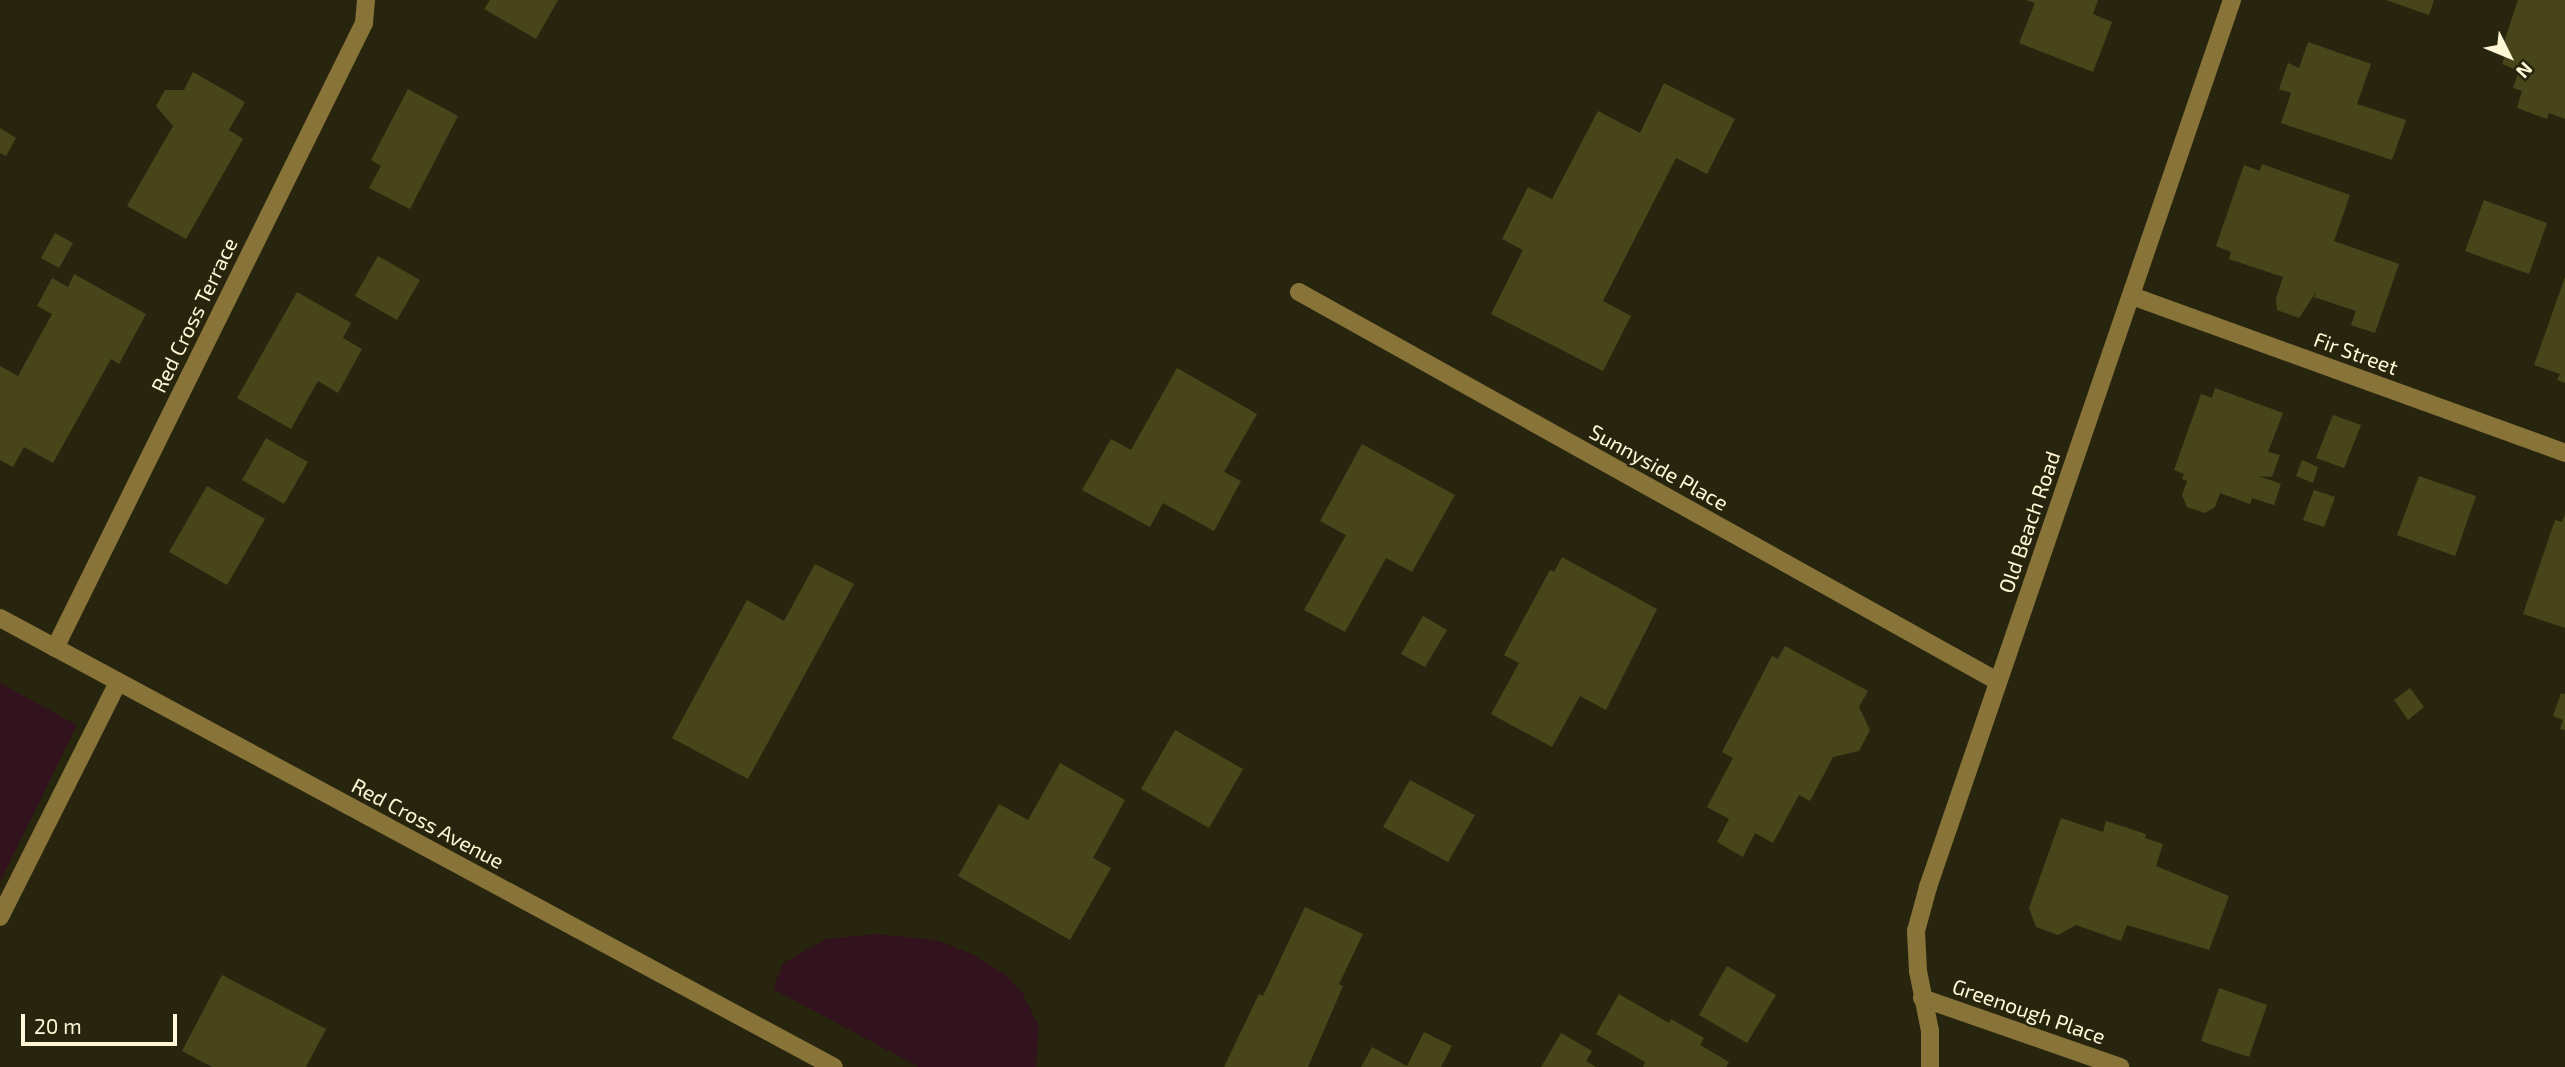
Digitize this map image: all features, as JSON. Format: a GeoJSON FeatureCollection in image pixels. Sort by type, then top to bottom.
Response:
{"type":"FeatureCollection","features":[{"type":"Feature","properties":{"kind":"street","name":"Red Cross Terrace"},"geometry":{"type":"LineString","coordinates":[[55,648],[364,23],[366,0]]}},
{"type":"Feature","properties":{"kind":"street","name":"Old Beach Road"},"geometry":{"type":"LineString","coordinates":[[1930,1067],[1930,1031],[1922,998],[1916,931],[1997,681],[2232,0]]}},
{"type":"Feature","properties":{"kind":"street","name":"Sunnyside Place"},"geometry":{"type":"LineString","coordinates":[[1299,292],[1997,681]]}},
{"type":"Feature","properties":{"kind":"street","name":"Fir Street"},"geometry":{"type":"LineString","coordinates":[[2132,296],[2565,453]]}},
{"type":"Feature","properties":{"kind":"street","name":"Red Cross Avenue"},"geometry":{"type":"LineString","coordinates":[[0,618],[834,1067]]}},
{"type":"Feature","properties":{"kind":"street"},"geometry":{"type":"LineString","coordinates":[[0,917],[118,681]]}},
{"type":"Feature","properties":{"kind":"street","name":"Greenough Place"},"geometry":{"type":"LineString","coordinates":[[1922,998],[2120,1067]]}},
{"type":"Feature","properties":{"kind":"shaded area"},"geometry":{"type":"Polygon","coordinates":[[[0,683],[77,725],[0,882],[0,683]]]}},
{"type":"Feature","properties":{"kind":"shaded area"},"geometry":{"type":"Polygon","coordinates":[[[877,934],[936,940],[972,954],[1006,975],[1022,992],[1039,1027],[1036,1067],[919,1067],[773,989],[783,963],[826,939],[877,934]]]}},
{"type":"Feature","properties":{"kind":"building"},"geometry":{"type":"Polygon","coordinates":[[[490,0],[558,0],[536,39],[484,9],[490,0]]]}},
{"type":"Feature","properties":{"kind":"building"},"geometry":{"type":"Polygon","coordinates":[[[2026,0],[2098,0],[2093,14],[2112,22],[2093,72],[2019,43],[2035,3],[2026,0]]]}},
{"type":"Feature","properties":{"kind":"building"},"geometry":{"type":"Polygon","coordinates":[[[2386,0],[2434,0],[2429,15],[2386,0]]]}},
{"type":"Feature","properties":{"kind":"building"},"geometry":{"type":"Polygon","coordinates":[[[2518,0],[2565,0],[2565,119],[2549,113],[2547,119],[2517,108],[2522,91],[2513,88],[2519,71],[2502,64],[2507,49],[2502,48],[2518,0]]]}},
{"type":"Feature","properties":{"kind":"building"},"geometry":{"type":"Polygon","coordinates":[[[2308,42],[2371,64],[2357,104],[2406,120],[2392,160],[2281,123],[2291,93],[2279,89],[2288,63],[2299,68],[2308,42]]]}},
{"type":"Feature","properties":{"kind":"building"},"geometry":{"type":"Polygon","coordinates":[[[193,72],[245,102],[229,130],[243,139],[186,239],[127,206],[173,126],[156,106],[165,90],[184,90],[193,72]]]}},
{"type":"Feature","properties":{"kind":"building"},"geometry":{"type":"Polygon","coordinates":[[[1664,83],[1735,119],[1707,174],[1676,158],[1603,301],[1631,316],[1603,371],[1491,314],[1523,250],[1502,239],[1528,187],[1552,199],[1598,111],[1640,133],[1664,83]]]}},
{"type":"Feature","properties":{"kind":"building"},"geometry":{"type":"Polygon","coordinates":[[[408,89],[458,116],[410,209],[369,188],[381,166],[371,160],[408,89]]]}},
{"type":"Feature","properties":{"kind":"building"},"geometry":{"type":"Polygon","coordinates":[[[0,128],[16,138],[6,156],[0,153],[0,128]]]}},
{"type":"Feature","properties":{"kind":"building"},"geometry":{"type":"Polygon","coordinates":[[[2262,164],[2350,195],[2334,241],[2399,264],[2375,333],[2351,325],[2356,311],[2314,297],[2318,289],[2299,318],[2277,310],[2276,298],[2283,277],[2229,259],[2231,252],[2216,246],[2244,165],[2260,171],[2262,164]]]}},
{"type":"Feature","properties":{"kind":"building"},"geometry":{"type":"Polygon","coordinates":[[[2484,200],[2547,223],[2529,274],[2465,251],[2484,200]]]}},
{"type":"Feature","properties":{"kind":"building"},"geometry":{"type":"Polygon","coordinates":[[[55,233],[73,243],[59,268],[41,258],[55,233]]]}},
{"type":"Feature","properties":{"kind":"building"},"geometry":{"type":"Polygon","coordinates":[[[378,256],[420,280],[397,320],[355,296],[378,256]]]}},
{"type":"Feature","properties":{"kind":"building"},"geometry":{"type":"Polygon","coordinates":[[[74,274],[146,314],[119,364],[111,359],[53,463],[24,447],[13,467],[0,460],[0,366],[18,376],[52,314],[37,306],[52,278],[68,287],[74,274]]]}},
{"type":"Feature","properties":{"kind":"building"},"geometry":{"type":"Polygon","coordinates":[[[2565,277],[2565,383],[2557,380],[2560,374],[2534,365],[2565,277]]]}},
{"type":"Feature","properties":{"kind":"building"},"geometry":{"type":"Polygon","coordinates":[[[297,292],[351,323],[343,338],[362,349],[338,393],[318,381],[291,429],[237,398],[297,292]]]}},
{"type":"Feature","properties":{"kind":"building"},"geometry":{"type":"Polygon","coordinates":[[[1177,368],[1257,414],[1224,472],[1241,481],[1214,531],[1163,503],[1150,527],[1082,490],[1111,439],[1131,450],[1177,368]]]}},
{"type":"Feature","properties":{"kind":"building"},"geometry":{"type":"Polygon","coordinates":[[[2215,388],[2283,413],[2268,452],[2280,455],[2272,477],[2259,476],[2281,484],[2274,505],[2252,498],[2250,504],[2220,493],[2215,507],[2205,513],[2187,507],[2182,495],[2187,481],[2182,479],[2184,474],[2174,470],[2201,394],[2212,398],[2215,388]]]}},
{"type":"Feature","properties":{"kind":"building"},"geometry":{"type":"Polygon","coordinates":[[[2333,415],[2361,425],[2344,468],[2316,458],[2333,415]]]}},
{"type":"Feature","properties":{"kind":"building"},"geometry":{"type":"Polygon","coordinates":[[[266,438],[308,462],[284,504],[242,480],[266,438]]]}},
{"type":"Feature","properties":{"kind":"building"},"geometry":{"type":"Polygon","coordinates":[[[1362,444],[1455,495],[1412,572],[1386,558],[1345,632],[1304,610],[1346,535],[1320,521],[1362,444]]]}},
{"type":"Feature","properties":{"kind":"building"},"geometry":{"type":"Polygon","coordinates":[[[2302,460],[2318,467],[2313,483],[2296,476],[2302,460]]]}},
{"type":"Feature","properties":{"kind":"building"},"geometry":{"type":"Polygon","coordinates":[[[2419,476],[2476,496],[2455,556],[2397,535],[2419,476]]]}},
{"type":"Feature","properties":{"kind":"building"},"geometry":{"type":"Polygon","coordinates":[[[207,486],[265,519],[227,585],[169,552],[207,486]]]}},
{"type":"Feature","properties":{"kind":"building"},"geometry":{"type":"Polygon","coordinates":[[[2314,490],[2335,497],[2324,527],[2303,520],[2314,490]]]}},
{"type":"Feature","properties":{"kind":"building"},"geometry":{"type":"Polygon","coordinates":[[[2565,514],[2565,628],[2523,614],[2555,520],[2562,522],[2565,514]]]}},
{"type":"Feature","properties":{"kind":"building"},"geometry":{"type":"Polygon","coordinates":[[[1562,557],[1657,609],[1606,710],[1580,696],[1552,747],[1491,714],[1519,663],[1504,655],[1550,570],[1554,572],[1562,557]]]}},
{"type":"Feature","properties":{"kind":"building"},"geometry":{"type":"Polygon","coordinates":[[[815,564],[854,584],[748,779],[672,738],[747,600],[784,621],[815,564]]]}},
{"type":"Feature","properties":{"kind":"building"},"geometry":{"type":"Polygon","coordinates":[[[1423,616],[1447,630],[1425,667],[1401,654],[1423,616]]]}},
{"type":"Feature","properties":{"kind":"building"},"geometry":{"type":"Polygon","coordinates":[[[1785,646],[1868,691],[1859,707],[1870,730],[1859,751],[1833,757],[1810,801],[1799,795],[1773,843],[1755,833],[1743,857],[1717,842],[1729,819],[1707,807],[1733,758],[1722,752],[1772,656],[1778,659],[1785,646]]]}},
{"type":"Feature","properties":{"kind":"building"},"geometry":{"type":"Polygon","coordinates":[[[2410,688],[2424,707],[2408,720],[2394,700],[2410,688]]]}},
{"type":"Feature","properties":{"kind":"building"},"geometry":{"type":"Polygon","coordinates":[[[2561,693],[2565,694],[2565,730],[2560,729],[2563,720],[2553,716],[2561,693]]]}},
{"type":"Feature","properties":{"kind":"building"},"geometry":{"type":"Polygon","coordinates":[[[1175,730],[1243,769],[1209,828],[1141,789],[1175,730]]]}},
{"type":"Feature","properties":{"kind":"building"},"geometry":{"type":"Polygon","coordinates":[[[1060,763],[1125,800],[1093,858],[1111,868],[1070,940],[958,876],[999,804],[1028,820],[1060,763]]]}},
{"type":"Feature","properties":{"kind":"building"},"geometry":{"type":"Polygon","coordinates":[[[1410,780],[1475,815],[1448,862],[1383,827],[1410,780]]]}},
{"type":"Feature","properties":{"kind":"building"},"geometry":{"type":"Polygon","coordinates":[[[2061,818],[2103,832],[2106,821],[2146,834],[2145,838],[2163,844],[2156,866],[2229,896],[2209,950],[2127,925],[2121,941],[2076,925],[2058,935],[2036,927],[2029,908],[2061,818]]]}},
{"type":"Feature","properties":{"kind":"building"},"geometry":{"type":"Polygon","coordinates":[[[1305,907],[1363,934],[1339,984],[1343,986],[1308,1067],[1224,1067],[1259,994],[1263,996],[1305,907]]]}},
{"type":"Feature","properties":{"kind":"building"},"geometry":{"type":"Polygon","coordinates":[[[1727,966],[1776,995],[1747,1043],[1699,1015],[1727,966]]]}},
{"type":"Feature","properties":{"kind":"building"},"geometry":{"type":"Polygon","coordinates":[[[222,975],[326,1029],[306,1067],[212,1067],[182,1051],[222,975]]]}},
{"type":"Feature","properties":{"kind":"building"},"geometry":{"type":"Polygon","coordinates":[[[2219,988],[2267,1005],[2249,1057],[2201,1041],[2219,988]]]}},
{"type":"Feature","properties":{"kind":"building"},"geometry":{"type":"Polygon","coordinates":[[[1619,994],[1669,1023],[1671,1019],[1704,1038],[1700,1045],[1729,1062],[1726,1067],[1643,1067],[1645,1062],[1596,1034],[1619,994]]]}},
{"type":"Feature","properties":{"kind":"building"},"geometry":{"type":"Polygon","coordinates":[[[1424,1032],[1452,1046],[1441,1067],[1361,1067],[1372,1047],[1407,1066],[1424,1032]]]}},
{"type":"Feature","properties":{"kind":"building"},"geometry":{"type":"Polygon","coordinates":[[[1561,1033],[1592,1051],[1586,1061],[1596,1067],[1541,1067],[1561,1033]]]}}]}
